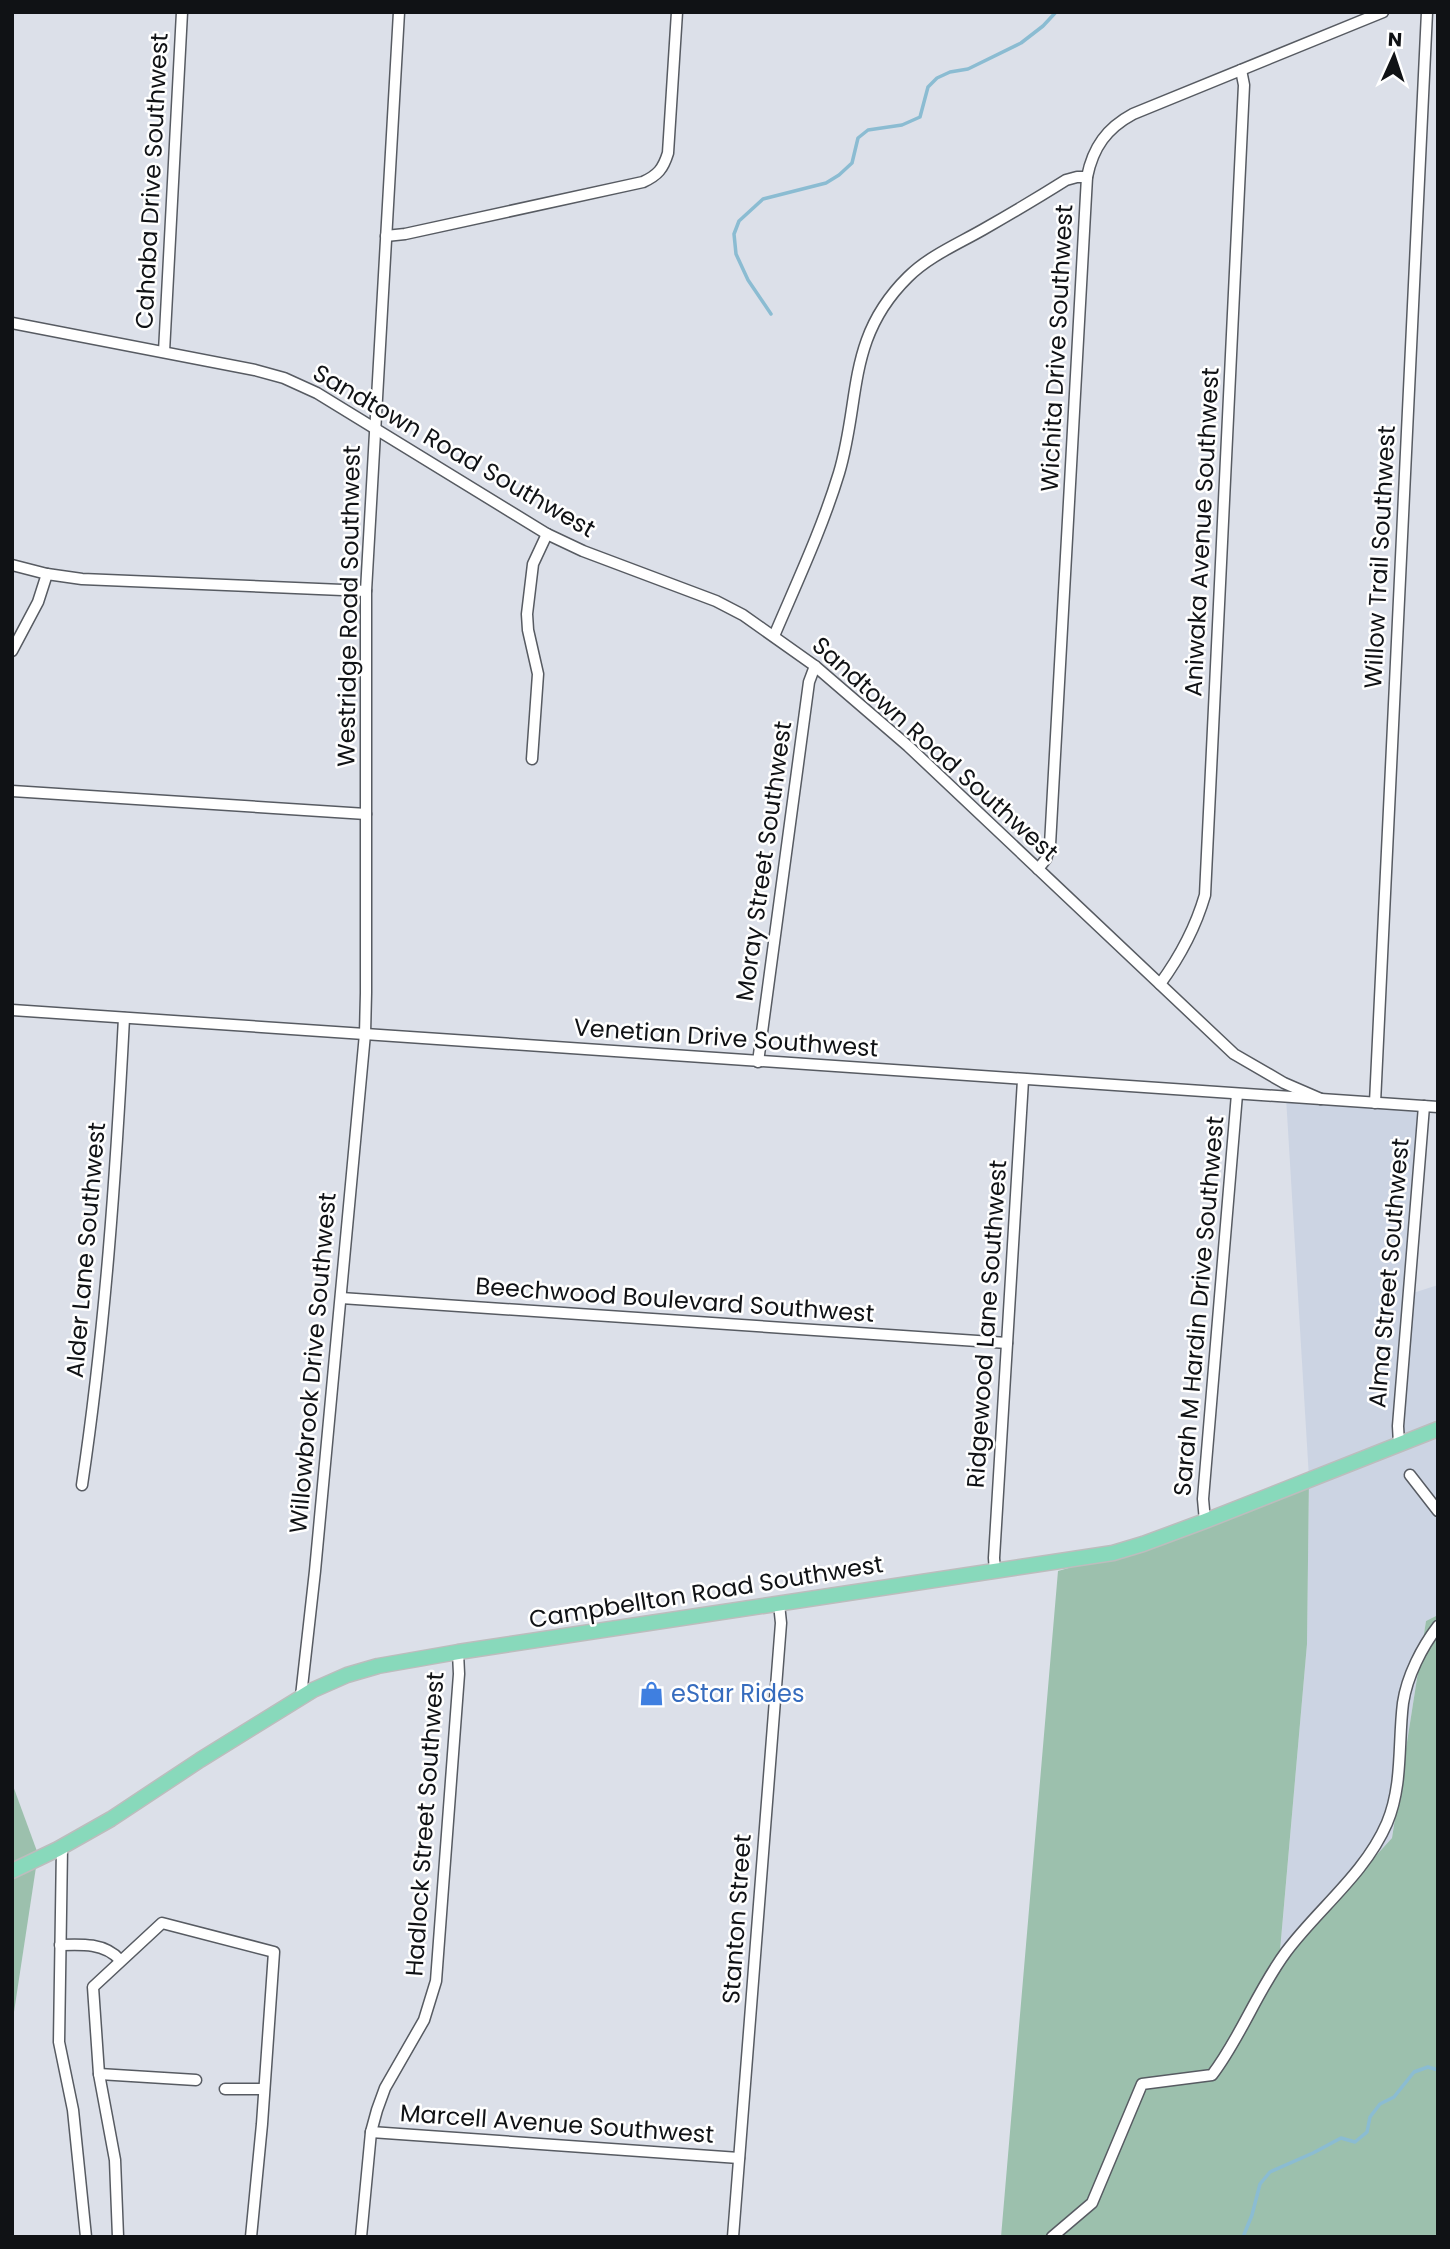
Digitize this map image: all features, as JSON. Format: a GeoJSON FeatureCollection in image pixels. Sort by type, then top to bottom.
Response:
{"type":"FeatureCollection","features":[{"type":"Feature","properties":{"kind":"main road","name":"Campbellton Road Southwest"},"geometry":{"type":"LineString","coordinates":[[12,1871],[111,1819],[301,1696],[347,1675],[378,1666],[458,1652],[1112,1553],[1205,1521],[1438,1429]]}},
{"type":"Feature","properties":{"kind":"street","name":"Cahaba Drive Southwest"},"geometry":{"type":"LineString","coordinates":[[164,352],[182,12]]}},
{"type":"Feature","properties":{"kind":"street","name":"Westridge Road Southwest"},"geometry":{"type":"LineString","coordinates":[[365,1034],[366,591],[399,12]]}},
{"type":"Feature","properties":{"kind":"street"},"geometry":{"type":"LineString","coordinates":[[386,236],[630,185],[656,176],[668,153],[677,12]]}},
{"type":"Feature","properties":{"kind":"street","name":"Wichita Drive Southwest"},"geometry":{"type":"LineString","coordinates":[[1038,869],[1046,859],[1050,845],[1090,161],[1107,132],[1121,121],[1383,12]]}},
{"type":"Feature","properties":{"kind":"street","name":"Willow Trail Southwest"},"geometry":{"type":"LineString","coordinates":[[1375,1103],[1427,12]]}},
{"type":"Feature","properties":{"kind":"street","name":"Aniwaka Avenue Southwest"},"geometry":{"type":"LineString","coordinates":[[1160,984],[1200,914],[1205,895],[1244,99],[1241,70]]}},
{"type":"Feature","properties":{"kind":"street"},"geometry":{"type":"LineString","coordinates":[[774,636],[839,474],[849,433],[859,360],[869,331],[884,304],[908,276],[937,254],[1066,180],[1087,177]]}},
{"type":"Feature","properties":{"kind":"street","name":"Sandtown Road Southwest"},"geometry":{"type":"LineString","coordinates":[[12,323],[284,378],[317,393],[547,534],[583,551],[716,601],[743,615],[815,666],[908,747],[1234,1054],[1321,1100]]}},
{"type":"Feature","properties":{"kind":"street"},"geometry":{"type":"LineString","coordinates":[[532,759],[538,674],[527,614],[533,564],[547,534]]}},
{"type":"Feature","properties":{"kind":"street"},"geometry":{"type":"LineString","coordinates":[[12,565],[82,579],[366,591]]}},
{"type":"Feature","properties":{"kind":"street"},"geometry":{"type":"LineString","coordinates":[[12,651],[38,603],[47,574]]}},
{"type":"Feature","properties":{"kind":"street","name":"Moray Street Southwest"},"geometry":{"type":"LineString","coordinates":[[758,1062],[809,682],[815,666]]}},
{"type":"Feature","properties":{"kind":"street"},"geometry":{"type":"LineString","coordinates":[[12,791],[366,814]]}},
{"type":"Feature","properties":{"kind":"street","name":"Venetian Drive Southwest"},"geometry":{"type":"LineString","coordinates":[[12,1010],[1438,1107]]}},
{"type":"Feature","properties":{"kind":"street","name":"Alder Lane Southwest"},"geometry":{"type":"LineString","coordinates":[[82,1485],[92,1417],[117,1139],[124,1018]]}},
{"type":"Feature","properties":{"kind":"street","name":"Willowbrook Drive Southwest"},"geometry":{"type":"LineString","coordinates":[[301,1696],[316,1571],[365,1034]]}},
{"type":"Feature","properties":{"kind":"street","name":"Ridgewood Lane Southwest"},"geometry":{"type":"LineString","coordinates":[[995,1572],[1023,1080]]}},
{"type":"Feature","properties":{"kind":"street","name":"Sarah M Hardin Drive Southwest"},"geometry":{"type":"LineString","coordinates":[[1205,1521],[1203,1499],[1237,1094]]}},
{"type":"Feature","properties":{"kind":"street","name":"Alma Street Southwest"},"geometry":{"type":"LineString","coordinates":[[1399,1444],[1398,1426],[1424,1106]]}},
{"type":"Feature","properties":{"kind":"street","name":"Beechwood Boulevard Southwest"},"geometry":{"type":"LineString","coordinates":[[341,1298],[1007,1343]]}},
{"type":"Feature","properties":{"kind":"street"},"geometry":{"type":"LineString","coordinates":[[1410,1475],[1438,1511]]}},
{"type":"Feature","properties":{"kind":"street","name":"Stanton Street"},"geometry":{"type":"LineString","coordinates":[[733,2237],[781,1623],[779,1604]]}},
{"type":"Feature","properties":{"kind":"street"},"geometry":{"type":"LineString","coordinates":[[1052,2237],[1092,2203],[1142,2084],[1212,2075],[1227,2055],[1259,1994],[1284,1954],[1311,1920],[1360,1868],[1375,1847],[1388,1821],[1396,1794],[1403,1702],[1407,1684],[1429,1637],[1438,1626]]}},
{"type":"Feature","properties":{"kind":"street","name":"Hadlock Street Southwest"},"geometry":{"type":"LineString","coordinates":[[361,2237],[371,2132],[385,2088],[424,2020],[436,1981],[459,1674],[458,1652]]}},
{"type":"Feature","properties":{"kind":"street"},"geometry":{"type":"LineString","coordinates":[[62,1847],[59,2042],[73,2110],[86,2237]]}},
{"type":"Feature","properties":{"kind":"street"},"geometry":{"type":"LineString","coordinates":[[118,2237],[115,2160],[99,2074],[93,1987],[162,1923],[274,1952],[251,2237]]}},
{"type":"Feature","properties":{"kind":"street"},"geometry":{"type":"LineString","coordinates":[[60,1945],[102,1947],[120,1960]]}},
{"type":"Feature","properties":{"kind":"street"},"geometry":{"type":"LineString","coordinates":[[99,2074],[196,2080]]}},
{"type":"Feature","properties":{"kind":"street"},"geometry":{"type":"LineString","coordinates":[[225,2089],[264,2089]]}},
{"type":"Feature","properties":{"kind":"street","name":"Marcell Avenue Southwest"},"geometry":{"type":"LineString","coordinates":[[371,2132],[739,2158]]}},
{"type":"Feature","properties":{"kind":"shaded area"},"geometry":{"type":"Polygon","coordinates":[[[1286,1097],[1428,1110],[1413,1293],[1438,1285],[1438,1615],[1426,1621],[1392,1838],[1279,1963],[1307,1644],[1309,1478],[1286,1097]]]}},
{"type":"Feature","properties":{"kind":"green space"},"geometry":{"type":"Polygon","coordinates":[[[1309,1478],[1307,1644],[1279,1962],[1392,1838],[1426,1621],[1438,1615],[1438,2237],[1001,2237],[1058,1571],[1136,1549],[1309,1478]]]}},
{"type":"Feature","properties":{"kind":"green space"},"geometry":{"type":"Polygon","coordinates":[[[12,1783],[38,1854],[12,2025],[12,1783]]]}},
{"type":"Feature","properties":{"kind":"waterway"},"geometry":{"type":"LineString","coordinates":[[771,314],[748,280],[736,254],[734,234],[739,221],[763,199],[826,183],[839,175],[852,163],[858,138],[868,130],[902,125],[920,117],[928,87],[937,78],[950,72],[968,69],[1021,43],[1056,12]]}},
{"type":"Feature","properties":{"kind":"waterway"},"geometry":{"type":"LineString","coordinates":[[1243,2237],[1260,2184],[1270,2172],[1341,2138],[1355,2142],[1367,2132],[1370,2117],[1380,2104],[1394,2097],[1414,2072],[1428,2067],[1438,2070]]}},
{"type":"Feature","properties":{"kind":"place","name":"eStar Rides"},"geometry":{"type":"Point","coordinates":[651,1694]}}]}
